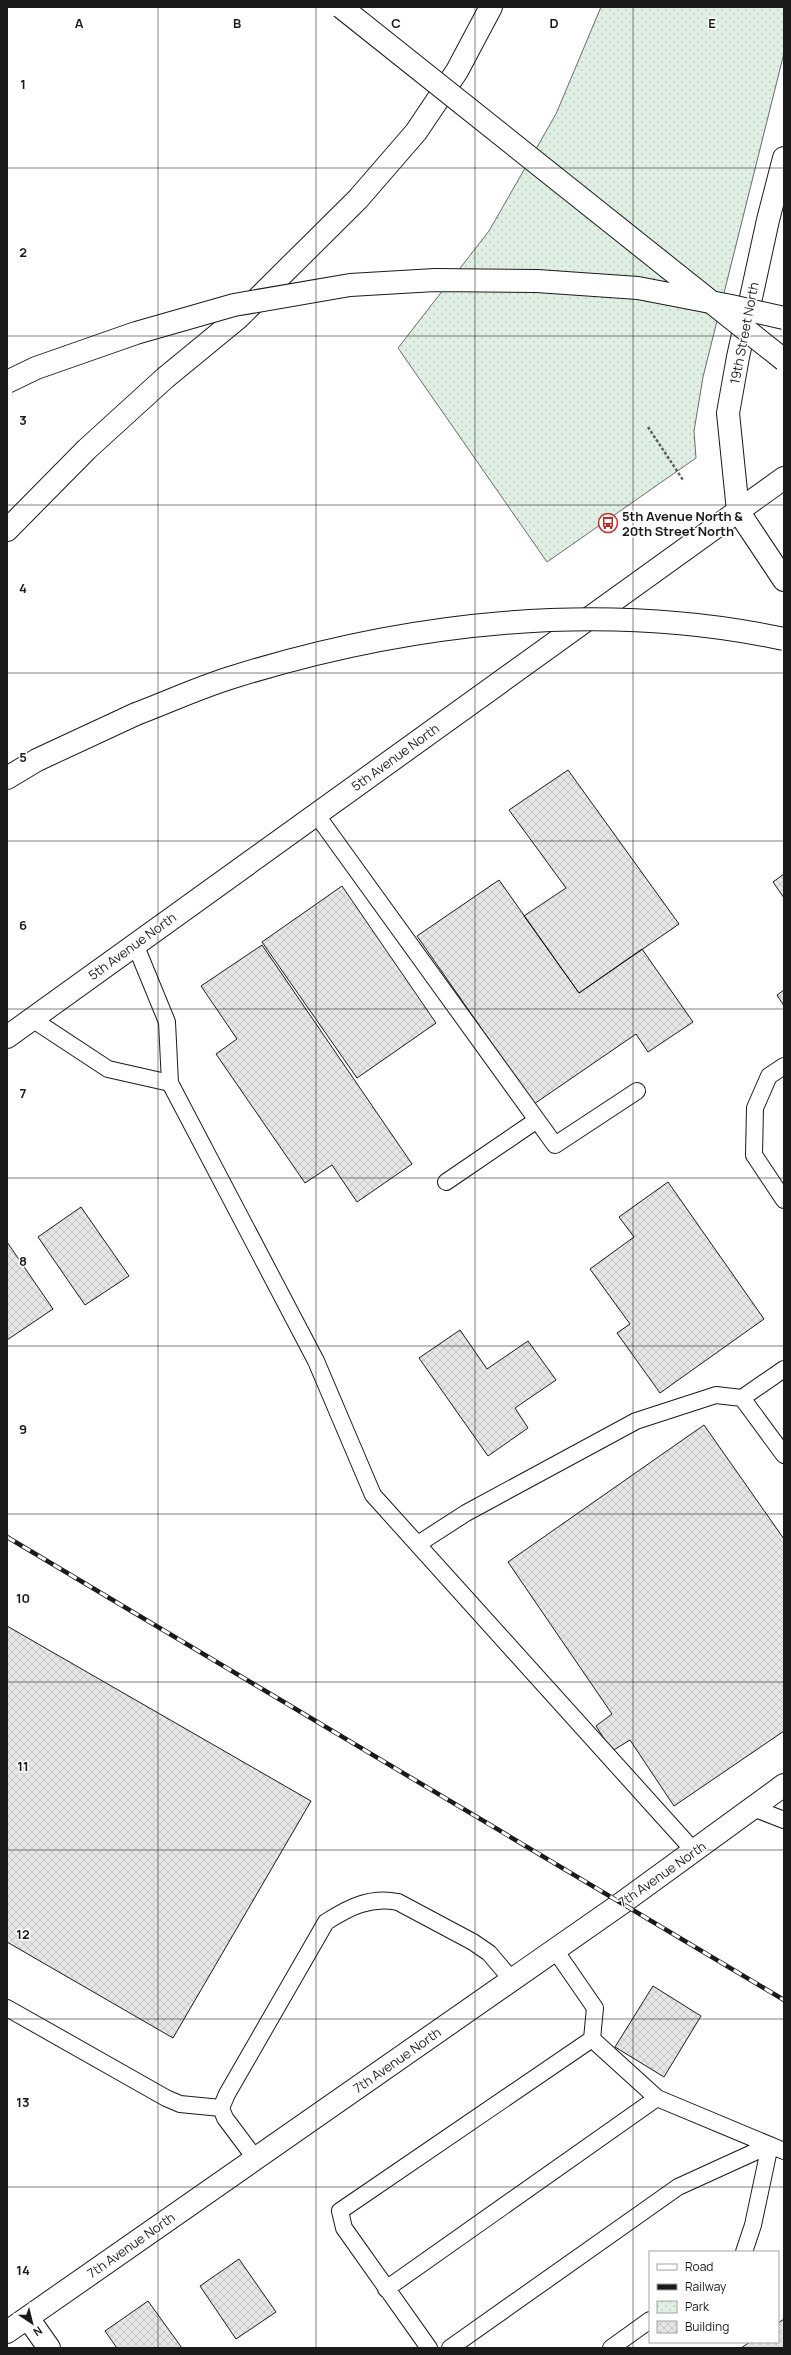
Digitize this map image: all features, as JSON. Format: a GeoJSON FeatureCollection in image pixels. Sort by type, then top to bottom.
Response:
{"type":"FeatureCollection","features":[{"type":"Feature","properties":{"kind":"main road"},"geometry":{"type":"LineString","coordinates":[[341,7],[784,360]]}},
{"type":"Feature","properties":{"kind":"main road"},"geometry":{"type":"LineString","coordinates":[[7,530],[93,444],[165,378],[238,318],[358,199],[416,132],[457,71],[491,7]]}},
{"type":"Feature","properties":{"kind":"main road","name":"19th Street North"},"geometry":{"type":"LineString","coordinates":[[738,511],[728,413],[738,357],[766,228],[784,158]]}},
{"type":"Feature","properties":{"kind":"main road"},"geometry":{"type":"LineString","coordinates":[[7,382],[36,368],[114,341],[234,305],[350,285],[435,280],[529,280],[638,288],[784,318]]}},
{"type":"Feature","properties":{"kind":"main road","name":"5th Avenue North"},"geometry":{"type":"LineString","coordinates":[[7,1036],[784,478]]}},
{"type":"Feature","properties":{"kind":"main road"},"geometry":{"type":"LineString","coordinates":[[738,511],[784,580]]}},
{"type":"Feature","properties":{"kind":"main road"},"geometry":{"type":"LineString","coordinates":[[7,778],[37,760],[136,714],[231,677],[320,652],[402,636],[568,618],[662,621],[751,632],[784,639]]}},
{"type":"Feature","properties":{"kind":"main road","name":"7th Avenue North"},"geometry":{"type":"LineString","coordinates":[[7,2332],[555,1950],[784,1785]]}},
{"type":"Feature","properties":{"kind":"main road"},"geometry":{"type":"LineString","coordinates":[[28,2318],[49,2348]]}},
{"type":"Feature","properties":{"kind":"lane"},"geometry":{"type":"LineString","coordinates":[[316,814],[555,1145],[637,1091]]}},
{"type":"Feature","properties":{"kind":"lane"},"geometry":{"type":"LineString","coordinates":[[135,944],[167,1022],[170,1083],[316,1361],[373,1495],[694,1851]]}},
{"type":"Feature","properties":{"kind":"lane"},"geometry":{"type":"LineString","coordinates":[[32,1019],[108,1069],[170,1083]]}},
{"type":"Feature","properties":{"kind":"lane"},"geometry":{"type":"LineString","coordinates":[[784,1066],[770,1076],[755,1108],[754,1155],[784,1200]]}},
{"type":"Feature","properties":{"kind":"lane"},"geometry":{"type":"LineString","coordinates":[[446,1182],[537,1120]]}},
{"type":"Feature","properties":{"kind":"lane"},"geometry":{"type":"LineString","coordinates":[[418,1544],[466,1513],[636,1421],[716,1395],[742,1398],[784,1369]]}},
{"type":"Feature","properties":{"kind":"lane"},"geometry":{"type":"LineString","coordinates":[[742,1398],[784,1456]]}},
{"type":"Feature","properties":{"kind":"lane"},"geometry":{"type":"LineString","coordinates":[[754,1808],[784,1820]]}},
{"type":"Feature","properties":{"kind":"lane"},"geometry":{"type":"LineString","coordinates":[[255,2158],[225,2118],[221,2108],[227,2094],[326,1922],[344,1910],[368,1901],[387,1900],[398,1902],[473,1942],[489,1953],[512,1980]]}},
{"type":"Feature","properties":{"kind":"lane"},"geometry":{"type":"LineString","coordinates":[[555,1950],[595,2008],[592,2039]]}},
{"type":"Feature","properties":{"kind":"lane"},"geometry":{"type":"LineString","coordinates":[[7,2008],[166,2098],[180,2104],[221,2108]]}},
{"type":"Feature","properties":{"kind":"lane"},"geometry":{"type":"LineString","coordinates":[[592,2039],[657,2098],[777,2148]]}},
{"type":"Feature","properties":{"kind":"lane"},"geometry":{"type":"LineString","coordinates":[[428,2348],[344,2228],[340,2211],[592,2039]]}},
{"type":"Feature","properties":{"kind":"lane"},"geometry":{"type":"LineString","coordinates":[[386,2289],[657,2098]]}},
{"type":"Feature","properties":{"kind":"lane"},"geometry":{"type":"LineString","coordinates":[[744,2251],[777,2148]]}},
{"type":"Feature","properties":{"kind":"lane"},"geometry":{"type":"LineString","coordinates":[[450,2348],[678,2187],[777,2148]]}},
{"type":"Feature","properties":{"kind":"lane"},"geometry":{"type":"LineString","coordinates":[[611,2348],[649,2321]]}},
{"type":"Feature","properties":{"kind":"path"},"geometry":{"type":"LineString","coordinates":[[648,428],[683,480]]}},
{"type":"Feature","properties":{"kind":"green space"},"geometry":{"type":"Polygon","coordinates":[[[601,7],[784,7],[784,53],[703,377],[694,431],[696,458],[547,562],[398,348],[489,231],[556,114],[601,7]]]}},
{"type":"Feature","properties":{"kind":"building"},"geometry":{"type":"Polygon","coordinates":[[[568,770],[679,924],[579,993],[524,916],[566,888],[509,810],[568,770]]]}},
{"type":"Feature","properties":{"kind":"building"},"geometry":{"type":"Polygon","coordinates":[[[784,874],[784,898],[773,882],[784,874]]]}},
{"type":"Feature","properties":{"kind":"building"},"geometry":{"type":"Polygon","coordinates":[[[499,880],[579,993],[642,949],[693,1022],[648,1052],[636,1034],[534,1104],[417,936],[499,880]]]}},
{"type":"Feature","properties":{"kind":"building"},"geometry":{"type":"Polygon","coordinates":[[[342,886],[436,1023],[357,1078],[262,942],[342,886]]]}},
{"type":"Feature","properties":{"kind":"building"},"geometry":{"type":"Polygon","coordinates":[[[262,945],[412,1164],[357,1202],[332,1165],[305,1183],[216,1054],[237,1039],[201,986],[262,945]]]}},
{"type":"Feature","properties":{"kind":"building"},"geometry":{"type":"Polygon","coordinates":[[[784,990],[784,1006],[777,995],[784,990]]]}},
{"type":"Feature","properties":{"kind":"building"},"geometry":{"type":"Polygon","coordinates":[[[668,1182],[764,1319],[660,1393],[617,1333],[630,1324],[590,1269],[634,1237],[619,1217],[668,1182]]]}},
{"type":"Feature","properties":{"kind":"building"},"geometry":{"type":"Polygon","coordinates":[[[81,1207],[129,1276],[85,1305],[38,1237],[81,1207]]]}},
{"type":"Feature","properties":{"kind":"building"},"geometry":{"type":"Polygon","coordinates":[[[7,1242],[53,1309],[7,1340],[7,1242]]]}},
{"type":"Feature","properties":{"kind":"building"},"geometry":{"type":"Polygon","coordinates":[[[460,1330],[487,1369],[528,1341],[556,1380],[515,1408],[528,1428],[488,1456],[419,1358],[460,1330]]]}},
{"type":"Feature","properties":{"kind":"building"},"geometry":{"type":"Polygon","coordinates":[[[704,1425],[784,1539],[784,1731],[674,1806],[630,1740],[612,1751],[596,1726],[612,1714],[508,1562],[704,1425]]]}},
{"type":"Feature","properties":{"kind":"building"},"geometry":{"type":"Polygon","coordinates":[[[7,1626],[311,1801],[173,2038],[7,1942],[7,1626]]]}},
{"type":"Feature","properties":{"kind":"building"},"geometry":{"type":"Polygon","coordinates":[[[653,1986],[701,2016],[664,2077],[615,2047],[653,1986]]]}},
{"type":"Feature","properties":{"kind":"building"},"geometry":{"type":"Polygon","coordinates":[[[239,2259],[276,2312],[236,2339],[200,2286],[239,2259]]]}},
{"type":"Feature","properties":{"kind":"building"},"geometry":{"type":"Polygon","coordinates":[[[148,2301],[182,2348],[117,2348],[105,2331],[148,2301]]]}},
{"type":"Feature","properties":{"kind":"building"},"geometry":{"type":"Polygon","coordinates":[[[784,2319],[784,2348],[741,2348],[748,2343],[779,2343],[779,2322],[784,2319]]]}},
{"type":"Feature","properties":{"kind":"railway"},"geometry":{"type":"LineString","coordinates":[[7,1537],[784,2000]]}},
{"type":"Feature","properties":{"kind":"place","name":"5th Avenue North & 20th Street North"},"geometry":{"type":"Point","coordinates":[608,523]}}]}
